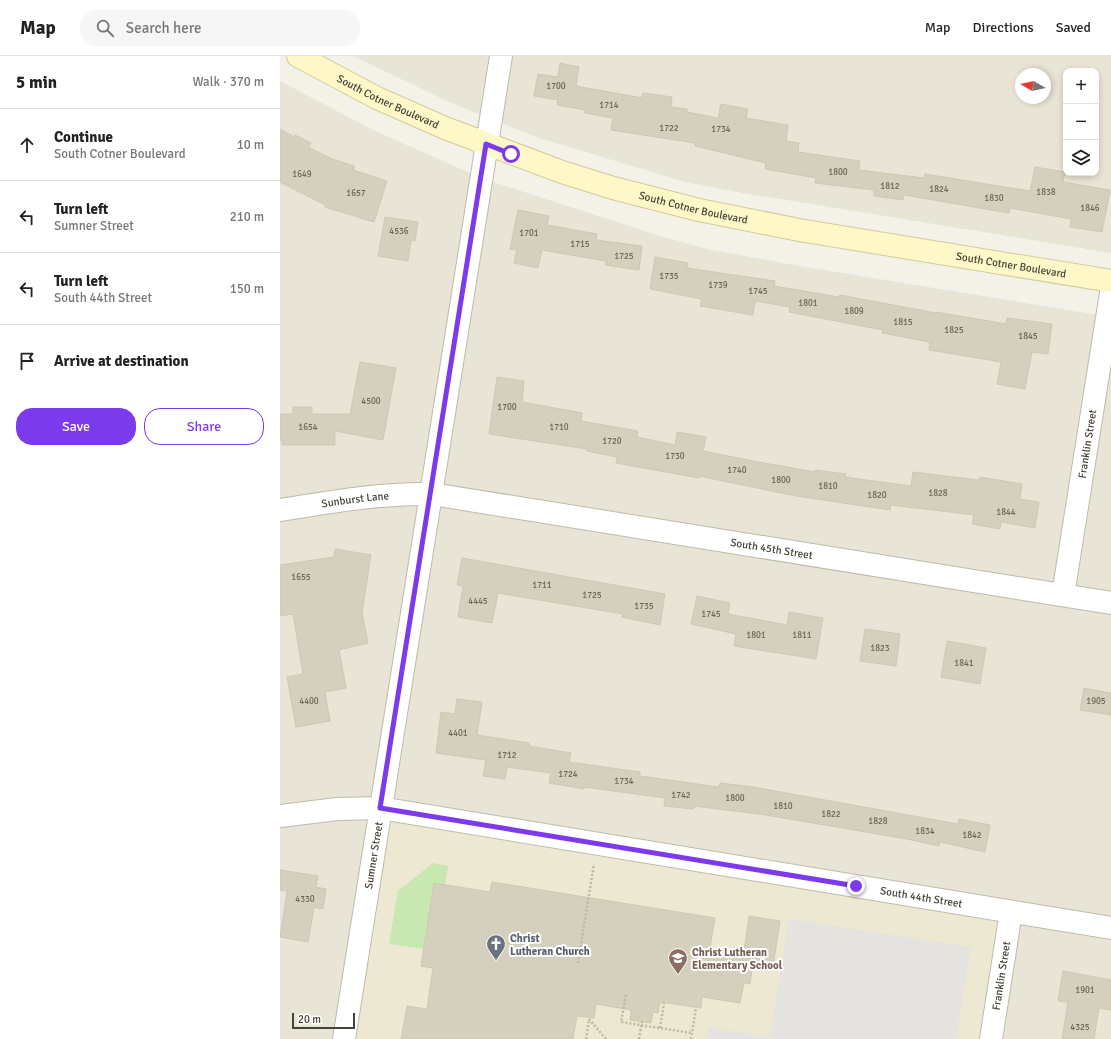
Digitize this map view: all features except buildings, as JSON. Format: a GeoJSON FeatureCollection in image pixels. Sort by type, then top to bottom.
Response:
{"type":"FeatureCollection","features":[{"type":"Feature","properties":{"kind":"main road","name":"South Cotner Boulevard"},"geometry":{"type":"LineString","coordinates":[[298,56],[377,98],[486,144],[562,172],[613,188],[712,214],[799,230],[1111,281]]}},
{"type":"Feature","properties":{"kind":"street","name":"Sumner Street"},"geometry":{"type":"LineString","coordinates":[[344,1039],[380,808],[432,494],[500,56]]}},
{"type":"Feature","properties":{"kind":"street","name":"Franklin Street"},"geometry":{"type":"LineString","coordinates":[[1063,595],[1111,293]]}},
{"type":"Feature","properties":{"kind":"street","name":"Sunburst Lane"},"geometry":{"type":"LineString","coordinates":[[280,510],[372,496],[432,494]]}},
{"type":"Feature","properties":{"kind":"street","name":"South 45th Street"},"geometry":{"type":"LineString","coordinates":[[432,494],[1111,603]]}},
{"type":"Feature","properties":{"kind":"street","name":"South 44th Street"},"geometry":{"type":"LineString","coordinates":[[280,816],[337,809],[380,808],[1111,928]]}},
{"type":"Feature","properties":{"kind":"street","name":"Franklin Street"},"geometry":{"type":"LineString","coordinates":[[991,1039],[1011,912]]}},
{"type":"Feature","properties":{"kind":"path"},"geometry":{"type":"LineString","coordinates":[[578,963],[593,867]]}},
{"type":"Feature","properties":{"kind":"path"},"geometry":{"type":"LineString","coordinates":[[626,995],[621,1022],[642,1023],[660,1028],[692,1033]]}},
{"type":"Feature","properties":{"kind":"path"},"geometry":{"type":"LineString","coordinates":[[660,1028],[664,1003]]}},
{"type":"Feature","properties":{"kind":"path"},"geometry":{"type":"LineString","coordinates":[[690,1039],[696,1008]]}},
{"type":"Feature","properties":{"kind":"path"},"geometry":{"type":"LineString","coordinates":[[586,1039],[589,1019],[606,1039]]}},
{"type":"Feature","properties":{"kind":"path"},"geometry":{"type":"LineString","coordinates":[[639,1039],[642,1023]]}},
{"type":"Feature","properties":{"kind":"shaded area"},"geometry":{"type":"Polygon","coordinates":[[[353,56],[1111,56],[1111,253],[737,192],[685,182],[536,137],[447,101],[353,56]]]}},
{"type":"Feature","properties":{"kind":"shaded area"},"geometry":{"type":"Polygon","coordinates":[[[280,81],[373,130],[481,178],[657,235],[707,249],[794,265],[1111,317],[1111,1039],[280,1039],[280,81]]]}},
{"type":"Feature","properties":{"kind":"shaded area","name":"Christ Lutheran Elementary School"},"geometry":{"type":"Polygon","coordinates":[[[380,808],[1011,912],[991,1039],[344,1039],[380,808]]]}},
{"type":"Feature","properties":{"kind":"shaded area"},"geometry":{"type":"Polygon","coordinates":[[[789,919],[971,947],[956,1039],[707,1039],[709,1027],[770,1037],[789,919]]]}},
{"type":"Feature","properties":{"kind":"green space"},"geometry":{"type":"Polygon","coordinates":[[[433,863],[448,866],[445,885],[424,949],[389,944],[398,891],[433,863]]]}},
{"type":"Feature","properties":{"kind":"place","name":"Christ Lutheran Church"},"geometry":{"type":"Point","coordinates":[496,961]}},
{"type":"Feature","properties":{"kind":"place","name":"Christ Lutheran Elementary School"},"geometry":{"type":"Point","coordinates":[678,975]}},
{"type":"Feature","properties":{"kind":"route"},"geometry":{"type":"LineString","coordinates":[[511,154],[486,144],[432,494],[380,808],[856,886]]}}]}
